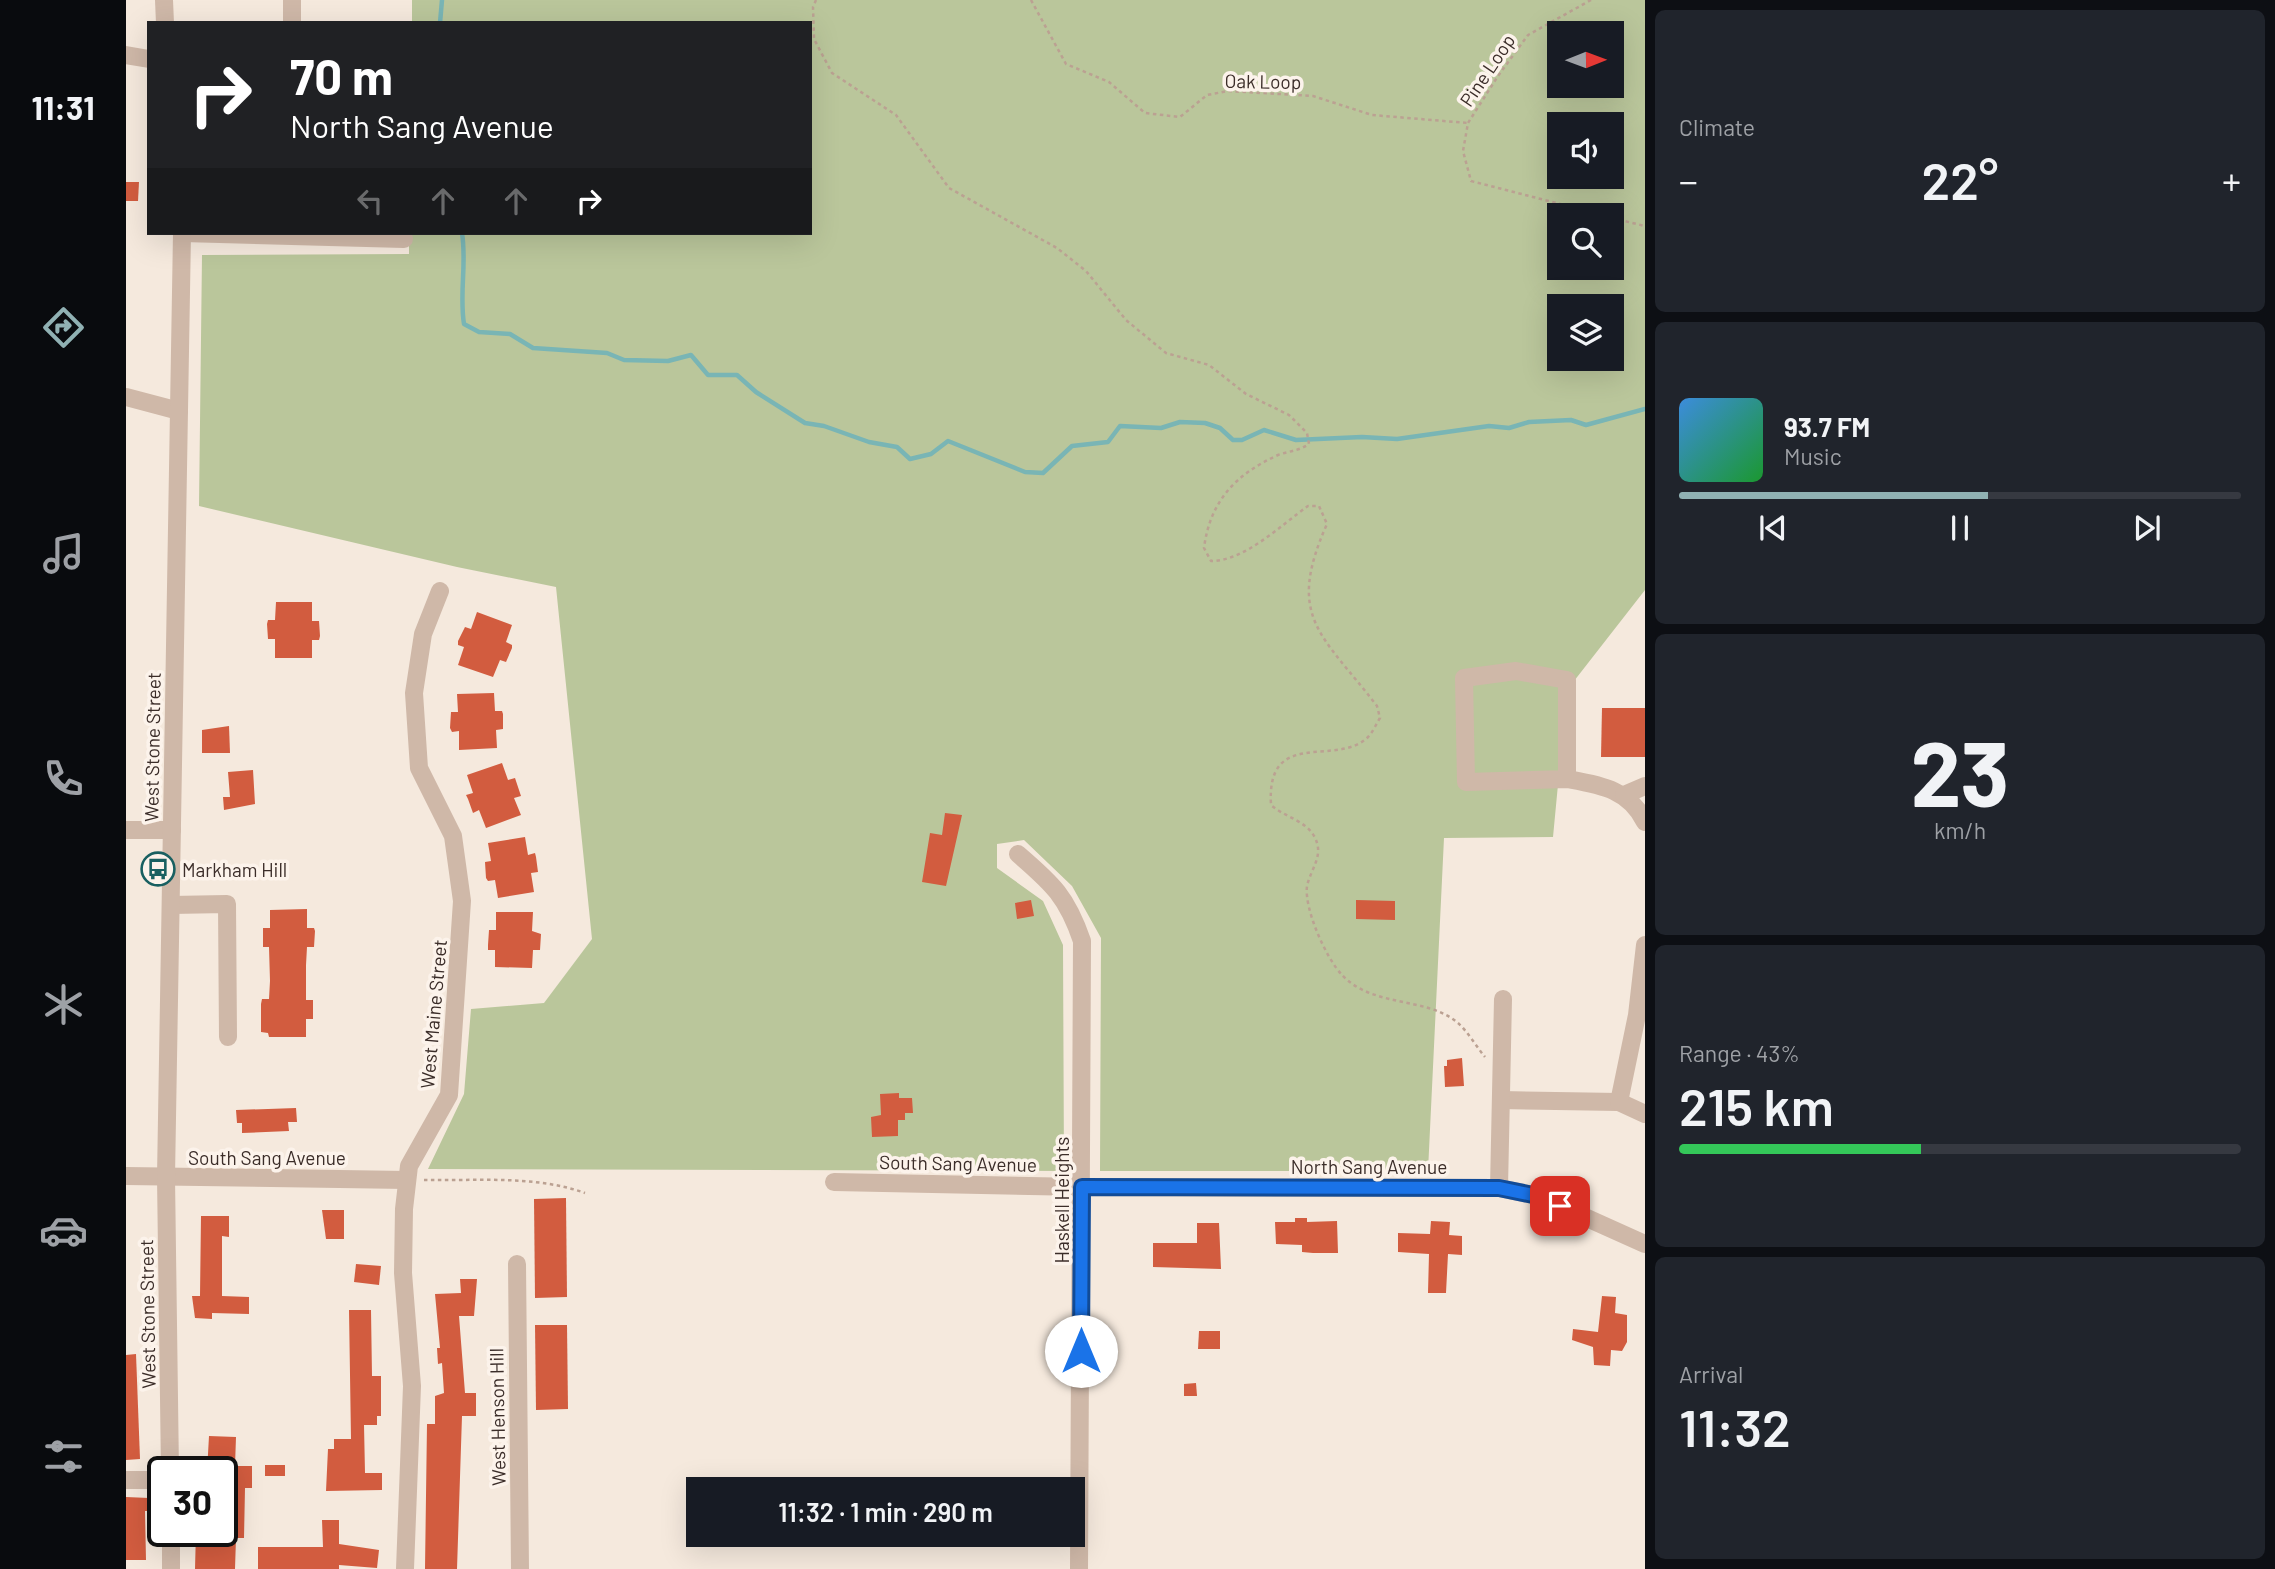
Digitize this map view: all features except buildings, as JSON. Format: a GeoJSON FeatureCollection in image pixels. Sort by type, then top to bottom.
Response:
{"type":"FeatureCollection","features":[{"type":"Feature","properties":{"kind":"street"},"geometry":{"type":"LineString","coordinates":[[164,0],[165,21]]}},
{"type":"Feature","properties":{"kind":"street"},"geometry":{"type":"LineString","coordinates":[[292,0],[292,21]]}},
{"type":"Feature","properties":{"kind":"street"},"geometry":{"type":"LineString","coordinates":[[126,55],[147,59]]}},
{"type":"Feature","properties":{"kind":"street","name":"West Stone Street"},"geometry":{"type":"LineString","coordinates":[[170,1456],[166,1177],[183,235]]}},
{"type":"Feature","properties":{"kind":"street"},"geometry":{"type":"LineString","coordinates":[[257,235],[404,239]]}},
{"type":"Feature","properties":{"kind":"street"},"geometry":{"type":"LineString","coordinates":[[126,397],[179,411]]}},
{"type":"Feature","properties":{"kind":"street","name":"West Maine Street"},"geometry":{"type":"LineString","coordinates":[[405,1569],[412,1386],[403,1273],[407,1180],[409,1166],[449,1095],[462,901],[453,836],[419,768],[414,693],[423,634],[440,591]]}},
{"type":"Feature","properties":{"kind":"street"},"geometry":{"type":"LineString","coordinates":[[1567,779],[1567,680],[1516,671],[1464,678],[1466,782],[1567,779],[1608,787],[1624,795],[1639,810],[1645,822]]}},
{"type":"Feature","properties":{"kind":"street"},"geometry":{"type":"LineString","coordinates":[[1624,795],[1645,786]]}},
{"type":"Feature","properties":{"kind":"street"},"geometry":{"type":"LineString","coordinates":[[126,830],[172,830]]}},
{"type":"Feature","properties":{"kind":"street","name":"Haskell Heights"},"geometry":{"type":"LineString","coordinates":[[1018,854],[1056,887],[1073,916],[1082,941],[1079,1569]]}},
{"type":"Feature","properties":{"kind":"street"},"geometry":{"type":"LineString","coordinates":[[171,905],[227,904],[228,1037]]}},
{"type":"Feature","properties":{"kind":"street"},"geometry":{"type":"LineString","coordinates":[[1619,1102],[1637,1015],[1645,945]]}},
{"type":"Feature","properties":{"kind":"street"},"geometry":{"type":"LineString","coordinates":[[1499,1188],[1503,999]]}},
{"type":"Feature","properties":{"kind":"street"},"geometry":{"type":"LineString","coordinates":[[1501,1100],[1619,1102],[1645,1114]]}},
{"type":"Feature","properties":{"kind":"street","name":"South Sang Avenue"},"geometry":{"type":"LineString","coordinates":[[126,1176],[407,1180]]}},
{"type":"Feature","properties":{"kind":"street","name":"South Sang Avenue"},"geometry":{"type":"LineString","coordinates":[[834,1182],[1082,1187]]}},
{"type":"Feature","properties":{"kind":"street","name":"North Sang Avenue"},"geometry":{"type":"LineString","coordinates":[[1082,1187],[1499,1188],[1538,1196],[1645,1244]]}},
{"type":"Feature","properties":{"kind":"street","name":"West Henson Hill"},"geometry":{"type":"LineString","coordinates":[[517,1264],[520,1569]]}},
{"type":"Feature","properties":{"kind":"street"},"geometry":{"type":"LineString","coordinates":[[126,1480],[147,1480]]}},
{"type":"Feature","properties":{"kind":"street"},"geometry":{"type":"LineString","coordinates":[[171,1547],[171,1569]]}},
{"type":"Feature","properties":{"kind":"path"},"geometry":{"type":"LineString","coordinates":[[816,0],[813,7],[814,39],[832,73],[896,115],[949,188],[1057,248],[1086,271],[1126,320],[1166,353],[1209,365],[1246,394],[1289,415],[1307,433],[1309,444],[1281,454],[1235,480],[1213,513],[1204,548],[1211,561],[1225,561],[1273,536],[1308,506],[1319,506],[1327,524],[1312,556],[1307,602],[1315,628],[1377,706],[1380,718],[1367,738],[1343,747],[1297,754],[1280,765],[1270,784],[1271,805],[1303,825],[1314,836],[1319,855],[1307,887],[1308,906],[1322,941],[1341,974],[1367,995],[1413,1004],[1458,1023],[1487,1059]]}},
{"type":"Feature","properties":{"kind":"path","name":"Oak Loop"},"geometry":{"type":"LineString","coordinates":[[1031,0],[1066,64],[1108,82],[1145,113],[1180,117],[1207,95],[1228,91],[1313,96],[1372,115],[1468,123]]}},
{"type":"Feature","properties":{"kind":"path","name":"Pine Loop"},"geometry":{"type":"LineString","coordinates":[[1556,203],[1471,181],[1463,151],[1468,123],[1528,35],[1591,0]]}},
{"type":"Feature","properties":{"kind":"path"},"geometry":{"type":"LineString","coordinates":[[1624,221],[1645,226]]}},
{"type":"Feature","properties":{"kind":"path"},"geometry":{"type":"LineString","coordinates":[[407,1180],[517,1181],[564,1185],[584,1193]]}},
{"type":"Feature","properties":{"kind":"green space"},"geometry":{"type":"Polygon","coordinates":[[[412,0],[1645,0],[1645,590],[1567,690],[1553,837],[1444,838],[1428,1171],[1100,1171],[1101,938],[1072,886],[1024,840],[997,844],[997,868],[1043,901],[1063,945],[1064,1171],[428,1169],[464,1094],[471,1009],[544,1003],[592,939],[556,587],[457,567],[199,506],[202,255],[409,254],[409,235],[812,235],[812,21],[412,21],[412,0]]]}},
{"type":"Feature","properties":{"kind":"waterway"},"geometry":{"type":"LineString","coordinates":[[440,21],[442,0]]}},
{"type":"Feature","properties":{"kind":"waterway"},"geometry":{"type":"LineString","coordinates":[[462,235],[464,324],[479,332],[510,334],[533,348],[607,353],[624,360],[668,361],[691,355],[708,375],[737,375],[756,392],[805,423],[824,426],[869,442],[897,447],[910,459],[931,454],[948,441],[1025,472],[1043,473],[1072,446],[1108,442],[1120,426],[1161,428],[1180,422],[1205,423],[1220,428],[1233,440],[1242,440],[1264,430],[1296,440],[1362,437],[1397,439],[1489,426],[1509,428],[1529,422],[1571,420],[1586,425],[1645,409]]}},
{"type":"Feature","properties":{"kind":"place","name":"Markham Hill"},"geometry":{"type":"Point","coordinates":[158,869]}},
{"type":"Feature","properties":{"kind":"route"},"geometry":{"type":"LineString","coordinates":[[1081,1351],[1082,1187],[1499,1188],[1538,1196],[1560,1206]]}}]}
